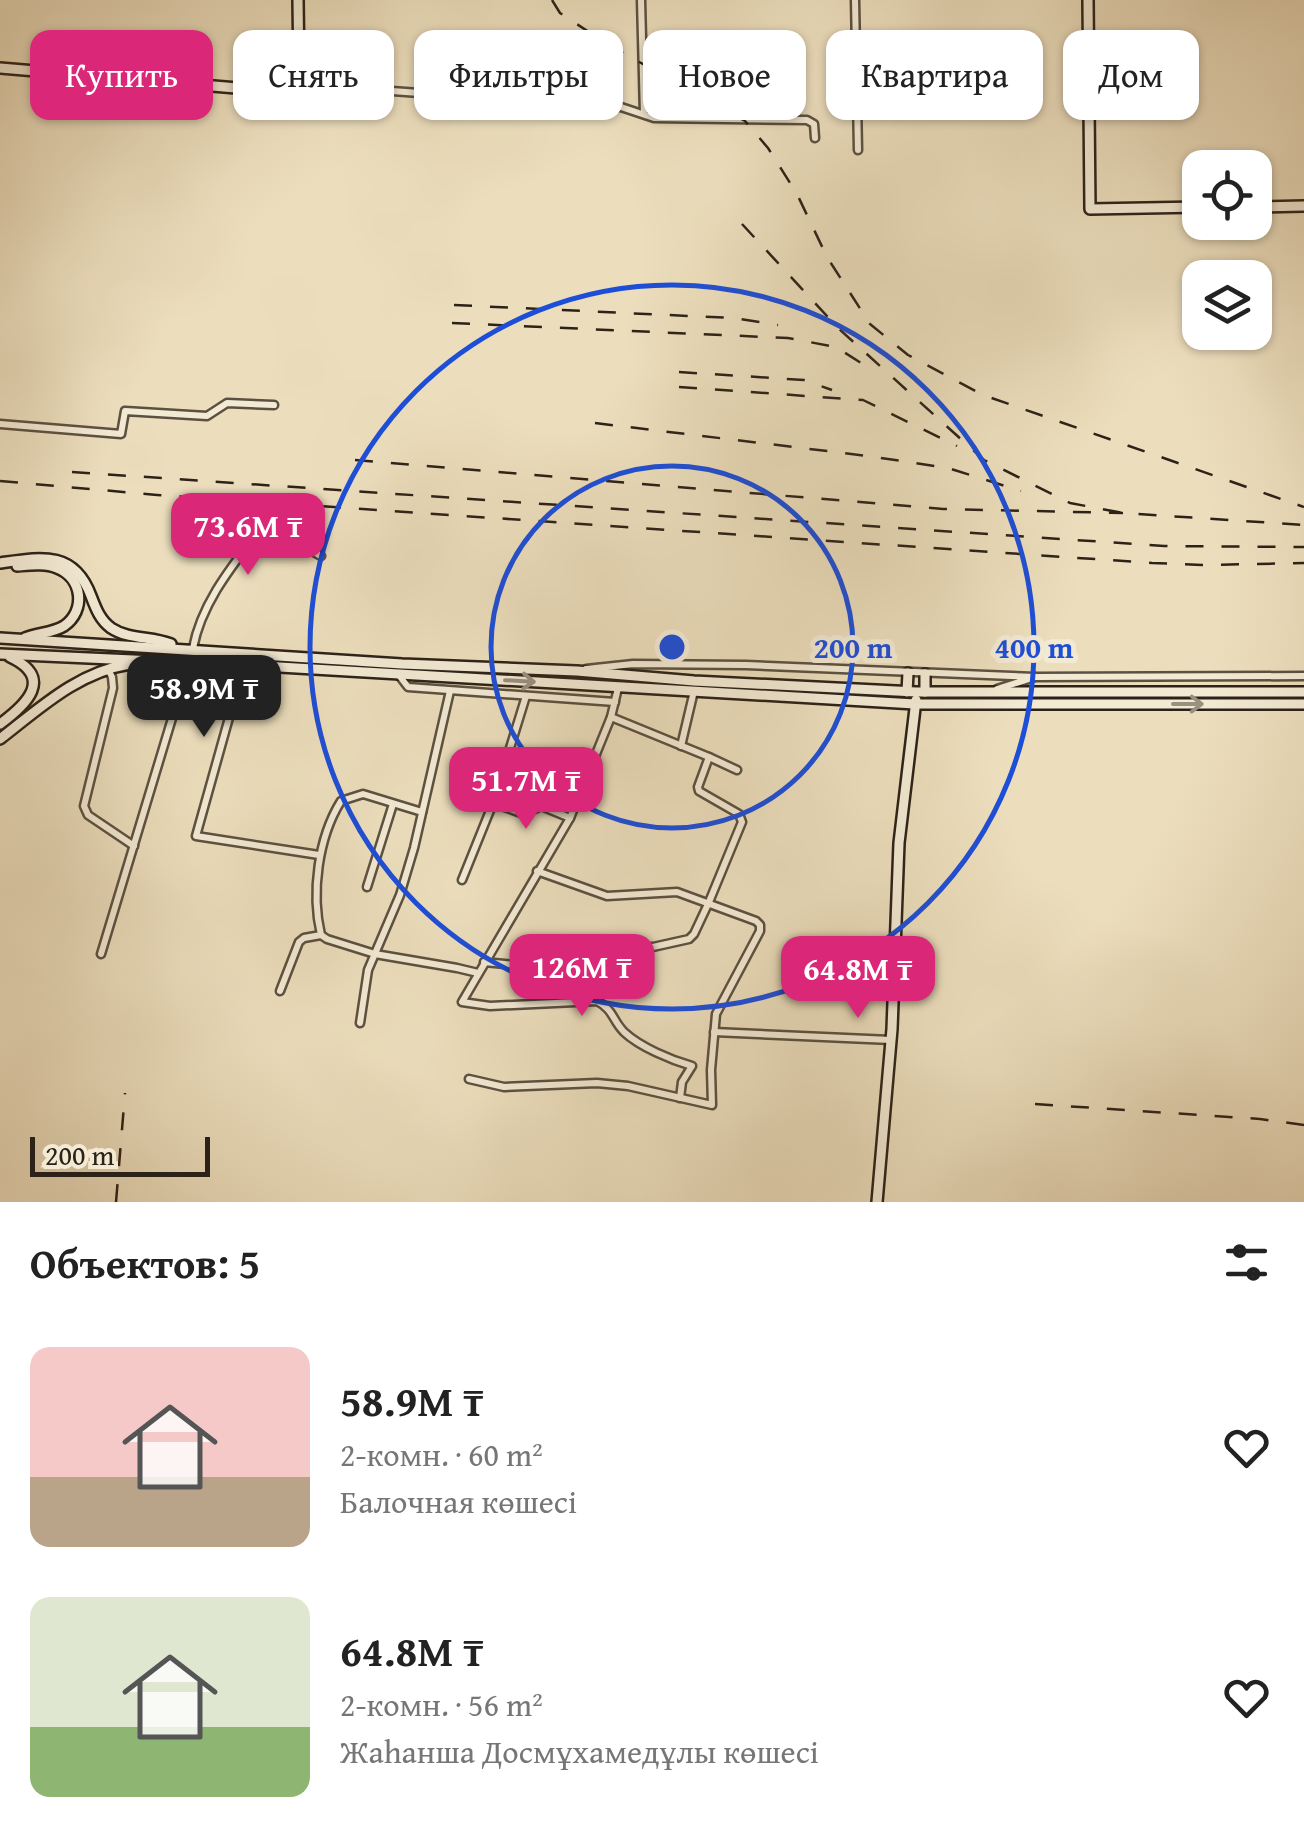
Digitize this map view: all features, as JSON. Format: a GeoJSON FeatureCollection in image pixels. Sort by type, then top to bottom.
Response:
{"type":"FeatureCollection","features":[{"type":"Feature","properties":{"kind":"main road"},"geometry":{"type":"LineString","coordinates":[[298,0],[299,30]]}},
{"type":"Feature","properties":{"kind":"main road"},"geometry":{"type":"LineString","coordinates":[[1088,0],[1090,209],[1182,208]]}},
{"type":"Feature","properties":{"kind":"main road"},"geometry":{"type":"LineString","coordinates":[[0,68],[233,88]]}},
{"type":"Feature","properties":{"kind":"main road"},"geometry":{"type":"LineString","coordinates":[[1272,206],[1304,206]]}},
{"type":"Feature","properties":{"kind":"main road"},"geometry":{"type":"LineString","coordinates":[[0,566],[47,558],[68,565],[79,573],[98,615],[107,625],[118,632],[162,640],[178,648]]}},
{"type":"Feature","properties":{"kind":"main road"},"geometry":{"type":"LineString","coordinates":[[0,566],[37,564],[57,568],[78,588],[77,612],[70,621],[62,628],[22,639]]}},
{"type":"Feature","properties":{"kind":"main road"},"geometry":{"type":"LineString","coordinates":[[0,638],[916,692],[1304,692]]}},
{"type":"Feature","properties":{"kind":"main road"},"geometry":{"type":"LineString","coordinates":[[2,654],[915,704],[1304,704]]}},
{"type":"Feature","properties":{"kind":"main road"},"geometry":{"type":"LineString","coordinates":[[0,724],[26,704],[33,686],[26,667],[2,654]]}},
{"type":"Feature","properties":{"kind":"main road"},"geometry":{"type":"LineString","coordinates":[[0,739],[80,680],[108,668],[153,661]]}},
{"type":"Feature","properties":{"kind":"main road"},"geometry":{"type":"LineString","coordinates":[[908,673],[916,692]]}},
{"type":"Feature","properties":{"kind":"main road"},"geometry":{"type":"LineString","coordinates":[[877,1202],[891,1040],[899,843],[916,692],[924,674]]}},
{"type":"Feature","properties":{"kind":"main road"},"geometry":{"type":"LineString","coordinates":[[1278,692],[1279,704]]}},
{"type":"Feature","properties":{"kind":"street"},"geometry":{"type":"LineString","coordinates":[[641,0],[643,77]]}},
{"type":"Feature","properties":{"kind":"street"},"geometry":{"type":"LineString","coordinates":[[855,0],[858,150]]}},
{"type":"Feature","properties":{"kind":"street"},"geometry":{"type":"LineString","coordinates":[[394,91],[551,107],[621,108],[643,115]]}},
{"type":"Feature","properties":{"kind":"street"},"geometry":{"type":"LineString","coordinates":[[701,120],[812,121],[815,138]]}},
{"type":"Feature","properties":{"kind":"street"},"geometry":{"type":"LineString","coordinates":[[0,424],[121,434],[125,411],[207,416],[227,404],[274,405]]}},
{"type":"Feature","properties":{"kind":"street"},"geometry":{"type":"LineString","coordinates":[[193,648],[208,602],[254,537],[273,532],[321,556]]}},
{"type":"Feature","properties":{"kind":"street"},"geometry":{"type":"LineString","coordinates":[[248,654],[196,836],[320,855]]}},
{"type":"Feature","properties":{"kind":"street"},"geometry":{"type":"LineString","coordinates":[[100,954],[189,662]]}},
{"type":"Feature","properties":{"kind":"street"},"geometry":{"type":"LineString","coordinates":[[577,670],[652,664],[1035,677],[1304,676]]}},
{"type":"Feature","properties":{"kind":"street"},"geometry":{"type":"LineString","coordinates":[[108,668],[113,688],[84,806],[88,815],[134,846]]}},
{"type":"Feature","properties":{"kind":"street"},"geometry":{"type":"LineString","coordinates":[[397,674],[408,687],[614,702]]}},
{"type":"Feature","properties":{"kind":"street"},"geometry":{"type":"LineString","coordinates":[[986,693],[1035,677]]}},
{"type":"Feature","properties":{"kind":"street"},"geometry":{"type":"LineString","coordinates":[[618,688],[611,717],[570,818],[462,1002],[490,1006],[597,1001],[610,1010],[628,1035],[672,1060],[711,1070]]}},
{"type":"Feature","properties":{"kind":"street"},"geometry":{"type":"LineString","coordinates":[[360,1023],[368,970],[400,895],[450,691]]}},
{"type":"Feature","properties":{"kind":"street"},"geometry":{"type":"LineString","coordinates":[[681,746],[694,691]]}},
{"type":"Feature","properties":{"kind":"street"},"geometry":{"type":"LineString","coordinates":[[462,880],[493,803],[526,696]]}},
{"type":"Feature","properties":{"kind":"street"},"geometry":{"type":"LineString","coordinates":[[611,717],[737,770]]}},
{"type":"Feature","properties":{"kind":"street"},"geometry":{"type":"LineString","coordinates":[[484,962],[558,969],[598,957],[604,950],[653,948],[690,939],[742,822],[739,814],[699,791],[710,757]]}},
{"type":"Feature","properties":{"kind":"street"},"geometry":{"type":"LineString","coordinates":[[321,935],[320,855],[341,801],[363,794],[422,812]]}},
{"type":"Feature","properties":{"kind":"street"},"geometry":{"type":"LineString","coordinates":[[493,803],[524,814],[541,806],[570,818]]}},
{"type":"Feature","properties":{"kind":"street"},"geometry":{"type":"LineString","coordinates":[[367,887],[393,804]]}},
{"type":"Feature","properties":{"kind":"street"},"geometry":{"type":"LineString","coordinates":[[469,1079],[504,1087],[597,1082],[712,1105],[716,1014],[760,926],[709,902],[667,890],[614,897],[598,895],[537,871]]}},
{"type":"Feature","properties":{"kind":"street"},"geometry":{"type":"LineString","coordinates":[[321,935],[375,954],[478,973]]}},
{"type":"Feature","properties":{"kind":"street"},"geometry":{"type":"LineString","coordinates":[[280,991],[299,942],[321,935]]}},
{"type":"Feature","properties":{"kind":"street"},"geometry":{"type":"LineString","coordinates":[[714,1032],[891,1040]]}},
{"type":"Feature","properties":{"kind":"street"},"geometry":{"type":"LineString","coordinates":[[680,1098],[682,1082],[692,1066]]}},
{"type":"Feature","properties":{"kind":"railway"},"geometry":{"type":"LineString","coordinates":[[552,0],[560,13],[607,44],[745,121],[768,148],[797,194],[827,257],[870,324],[908,355],[983,395],[1304,507]]}},
{"type":"Feature","properties":{"kind":"railway"},"geometry":{"type":"LineString","coordinates":[[742,224],[838,328],[984,460],[1070,503],[1123,513],[1304,525]]}},
{"type":"Feature","properties":{"kind":"railway"},"geometry":{"type":"LineString","coordinates":[[454,305],[733,318],[778,325]]}},
{"type":"Feature","properties":{"kind":"railway"},"geometry":{"type":"LineString","coordinates":[[452,323],[788,338],[836,347],[861,363]]}},
{"type":"Feature","properties":{"kind":"railway"},"geometry":{"type":"LineString","coordinates":[[679,372],[804,380],[832,390]]}},
{"type":"Feature","properties":{"kind":"railway"},"geometry":{"type":"LineString","coordinates":[[679,387],[863,400],[957,446]]}},
{"type":"Feature","properties":{"kind":"railway"},"geometry":{"type":"LineString","coordinates":[[595,423],[948,468],[1021,491]]}},
{"type":"Feature","properties":{"kind":"railway"},"geometry":{"type":"LineString","coordinates":[[355,460],[943,509],[1123,513]]}},
{"type":"Feature","properties":{"kind":"railway"},"geometry":{"type":"LineString","coordinates":[[72,472],[1164,546],[1304,547]]}},
{"type":"Feature","properties":{"kind":"railway"},"geometry":{"type":"LineString","coordinates":[[0,481],[1152,563],[1304,563]]}},
{"type":"Feature","properties":{"kind":"railway"},"geometry":{"type":"LineString","coordinates":[[116,1202],[125,1093]]}},
{"type":"Feature","properties":{"kind":"railway"},"geometry":{"type":"LineString","coordinates":[[1035,1104],[1304,1125]]}}]}
